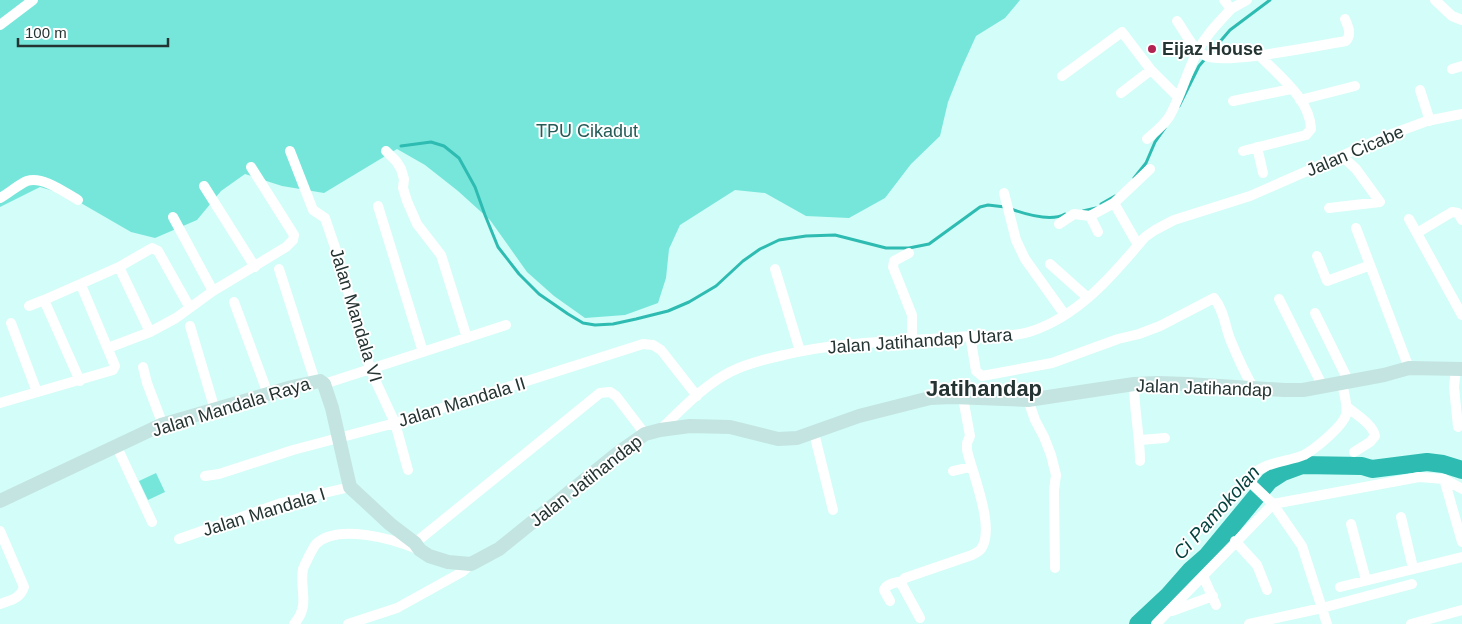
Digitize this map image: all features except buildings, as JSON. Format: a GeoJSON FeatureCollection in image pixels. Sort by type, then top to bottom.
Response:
{"type":"FeatureCollection","features":[{"type":"Feature","properties":{"kind":"street"},"geometry":{"type":"LineString","coordinates":[[0,25],[33,0]]}},
{"type":"Feature","properties":{"kind":"street"},"geometry":{"type":"LineString","coordinates":[[1224,0],[1231,9]]}},
{"type":"Feature","properties":{"kind":"street"},"geometry":{"type":"LineString","coordinates":[[1147,139],[1161,127],[1169,116],[1186,74],[1210,31],[1231,9],[1247,0]]}},
{"type":"Feature","properties":{"kind":"street"},"geometry":{"type":"LineString","coordinates":[[1435,0],[1452,16],[1462,20]]}},
{"type":"Feature","properties":{"kind":"street"},"geometry":{"type":"LineString","coordinates":[[1177,21],[1198,51],[1207,57],[1218,59],[1260,56],[1346,41],[1349,38],[1350,32],[1345,19]]}},
{"type":"Feature","properties":{"kind":"street"},"geometry":{"type":"LineString","coordinates":[[1062,76],[1122,32],[1151,70],[1178,97]]}},
{"type":"Feature","properties":{"kind":"street"},"geometry":{"type":"LineString","coordinates":[[1243,151],[1306,135],[1310,130],[1310,123],[1300,100],[1260,56]]}},
{"type":"Feature","properties":{"kind":"street"},"geometry":{"type":"LineString","coordinates":[[1121,93],[1151,70]]}},
{"type":"Feature","properties":{"kind":"street"},"geometry":{"type":"LineString","coordinates":[[1300,100],[1355,86]]}},
{"type":"Feature","properties":{"kind":"street"},"geometry":{"type":"LineString","coordinates":[[1233,101],[1291,89]]}},
{"type":"Feature","properties":{"kind":"street"},"geometry":{"type":"LineString","coordinates":[[1420,90],[1430,121]]}},
{"type":"Feature","properties":{"kind":"street","name":"Jalan Cicabe"},"geometry":{"type":"LineString","coordinates":[[1250,196],[1389,135],[1430,121],[1462,114]]}},
{"type":"Feature","properties":{"kind":"street"},"geometry":{"type":"LineString","coordinates":[[1257,147],[1263,173]]}},
{"type":"Feature","properties":{"kind":"street","name":"Jalan Mandala VI"},"geometry":{"type":"LineString","coordinates":[[290,151],[313,210],[325,218],[338,256],[370,369],[395,423],[408,470]]}},
{"type":"Feature","properties":{"kind":"street"},"geometry":{"type":"LineString","coordinates":[[386,151],[401,169],[407,202],[417,224],[441,255],[467,338]]}},
{"type":"Feature","properties":{"kind":"street"},"geometry":{"type":"LineString","coordinates":[[1329,208],[1380,202],[1356,169],[1342,156]]}},
{"type":"Feature","properties":{"kind":"street"},"geometry":{"type":"LineString","coordinates":[[108,348],[150,332],[176,318],[213,291],[286,247],[293,240],[294,235],[251,167]]}},
{"type":"Feature","properties":{"kind":"street"},"geometry":{"type":"LineString","coordinates":[[1059,224],[1074,214],[1090,216],[1114,203],[1150,169]]}},
{"type":"Feature","properties":{"kind":"street"},"geometry":{"type":"LineString","coordinates":[[0,198],[27,182],[36,181],[46,183],[78,200]]}},
{"type":"Feature","properties":{"kind":"street"},"geometry":{"type":"LineString","coordinates":[[204,186],[255,267]]}},
{"type":"Feature","properties":{"kind":"street"},"geometry":{"type":"LineString","coordinates":[[1004,193],[1016,240],[1025,259],[1065,315]]}},
{"type":"Feature","properties":{"kind":"street","name":"Jalan Jatihandap Utara"},"geometry":{"type":"LineString","coordinates":[[660,430],[696,396],[713,383],[730,372],[752,362],[841,344],[912,341],[970,335],[1010,336],[1029,332],[1065,315],[1088,298],[1138,245],[1155,230],[1174,220],[1250,196]]}},
{"type":"Feature","properties":{"kind":"street"},"geometry":{"type":"LineString","coordinates":[[1114,203],[1138,245]]}},
{"type":"Feature","properties":{"kind":"street"},"geometry":{"type":"LineString","coordinates":[[378,206],[423,352]]}},
{"type":"Feature","properties":{"kind":"street"},"geometry":{"type":"LineString","coordinates":[[1417,233],[1452,212],[1458,212],[1462,220]]}},
{"type":"Feature","properties":{"kind":"street"},"geometry":{"type":"LineString","coordinates":[[1090,216],[1098,232]]}},
{"type":"Feature","properties":{"kind":"street"},"geometry":{"type":"LineString","coordinates":[[173,217],[213,291]]}},
{"type":"Feature","properties":{"kind":"street"},"geometry":{"type":"LineString","coordinates":[[1409,219],[1458,296],[1462,315]]}},
{"type":"Feature","properties":{"kind":"street"},"geometry":{"type":"LineString","coordinates":[[1355,230],[1408,368],[1368,266],[1355,230]]}},
{"type":"Feature","properties":{"kind":"street"},"geometry":{"type":"LineString","coordinates":[[29,306],[81,285],[119,267],[152,248],[158,251],[190,308]]}},
{"type":"Feature","properties":{"kind":"street"},"geometry":{"type":"LineString","coordinates":[[909,253],[894,261],[893,267],[912,315],[912,341]]}},
{"type":"Feature","properties":{"kind":"street"},"geometry":{"type":"LineString","coordinates":[[1317,256],[1327,281],[1368,266]]}},
{"type":"Feature","properties":{"kind":"street"},"geometry":{"type":"LineString","coordinates":[[1050,264],[1088,298]]}},
{"type":"Feature","properties":{"kind":"street"},"geometry":{"type":"LineString","coordinates":[[119,267],[150,332]]}},
{"type":"Feature","properties":{"kind":"street"},"geometry":{"type":"LineString","coordinates":[[279,268],[320,382],[370,369],[506,325]]}},
{"type":"Feature","properties":{"kind":"street"},"geometry":{"type":"LineString","coordinates":[[775,269],[800,351]]}},
{"type":"Feature","properties":{"kind":"street"},"geometry":{"type":"LineString","coordinates":[[0,403],[113,370],[115,366],[81,285]]}},
{"type":"Feature","properties":{"kind":"street"},"geometry":{"type":"LineString","coordinates":[[970,335],[976,371],[982,376],[1052,363],[1146,331],[1214,298],[1252,387]]}},
{"type":"Feature","properties":{"kind":"street"},"geometry":{"type":"LineString","coordinates":[[1279,299],[1323,387]]}},
{"type":"Feature","properties":{"kind":"street"},"geometry":{"type":"LineString","coordinates":[[44,300],[80,381]]}},
{"type":"Feature","properties":{"kind":"street"},"geometry":{"type":"LineString","coordinates":[[234,302],[268,394]]}},
{"type":"Feature","properties":{"kind":"street"},"geometry":{"type":"LineString","coordinates":[[1315,313],[1345,383],[1346,415],[1324,440],[1304,454],[1254,473],[1252,478],[1253,485],[1269,500],[1302,546],[1327,624]]}},
{"type":"Feature","properties":{"kind":"street"},"geometry":{"type":"LineString","coordinates":[[11,323],[37,392]]}},
{"type":"Feature","properties":{"kind":"street"},"geometry":{"type":"LineString","coordinates":[[190,326],[215,410]]}},
{"type":"Feature","properties":{"kind":"street","name":"Jalan Mandala II"},"geometry":{"type":"LineString","coordinates":[[206,476],[219,474],[339,437],[395,423],[644,344],[653,345],[661,350],[696,396]]}},
{"type":"Feature","properties":{"kind":"street"},"geometry":{"type":"LineString","coordinates":[[143,367],[163,425]]}},
{"type":"Feature","properties":{"kind":"street","name":"Jalan Jatihandap"},"geometry":{"type":"LineString","coordinates":[[471,564],[499,549],[618,453],[645,434],[660,430],[690,426],[730,427],[778,439],[797,438],[859,416],[930,398],[1028,400],[1134,384],[1187,384],[1284,390],[1323,387],[1408,368],[1459,369]]}},
{"type":"Feature","properties":{"kind":"street"},"geometry":{"type":"LineString","coordinates":[[1458,427],[1454,387],[1459,369]]}},
{"type":"Feature","properties":{"kind":"street","name":"Jalan Mandala Raya"},"geometry":{"type":"LineString","coordinates":[[0,501],[116,445],[163,425],[268,394],[320,382],[339,437],[350,487]]}},
{"type":"Feature","properties":{"kind":"street"},"geometry":{"type":"LineString","coordinates":[[1134,384],[1135,412],[1140,440],[1140,462]]}},
{"type":"Feature","properties":{"kind":"street"},"geometry":{"type":"LineString","coordinates":[[421,550],[600,393],[610,392],[616,396],[645,434]]}},
{"type":"Feature","properties":{"kind":"street"},"geometry":{"type":"LineString","coordinates":[[890,602],[884,590],[887,585],[980,551],[984,544],[986,523],[983,506],[970,467],[967,443],[970,436],[963,398]]}},
{"type":"Feature","properties":{"kind":"street"},"geometry":{"type":"LineString","coordinates":[[1028,400],[1051,455],[1056,475],[1054,490],[1055,568]]}},
{"type":"Feature","properties":{"kind":"street"},"geometry":{"type":"LineString","coordinates":[[1346,406],[1368,425],[1375,436],[1370,442],[1354,452]]}},
{"type":"Feature","properties":{"kind":"street"},"geometry":{"type":"LineString","coordinates":[[814,433],[834,510]]}},
{"type":"Feature","properties":{"kind":"street"},"geometry":{"type":"LineString","coordinates":[[1140,440],[1165,438]]}},
{"type":"Feature","properties":{"kind":"street"},"geometry":{"type":"LineString","coordinates":[[116,445],[152,522]]}},
{"type":"Feature","properties":{"kind":"street"},"geometry":{"type":"LineString","coordinates":[[953,471],[970,467]]}},
{"type":"Feature","properties":{"kind":"street"},"geometry":{"type":"LineString","coordinates":[[1156,624],[1235,541],[1269,500],[1384,484],[1418,477],[1444,480],[1462,489]]}},
{"type":"Feature","properties":{"kind":"street"},"geometry":{"type":"LineString","coordinates":[[1444,480],[1462,542]]}},
{"type":"Feature","properties":{"kind":"street"},"geometry":{"type":"LineString","coordinates":[[350,487],[421,550]]}},
{"type":"Feature","properties":{"kind":"street","name":"Jalan Mandala I"},"geometry":{"type":"LineString","coordinates":[[178,539],[281,504],[350,487]]}},
{"type":"Feature","properties":{"kind":"street"},"geometry":{"type":"LineString","coordinates":[[1401,517],[1413,568]]}},
{"type":"Feature","properties":{"kind":"street"},"geometry":{"type":"LineString","coordinates":[[1351,524],[1366,580]]}},
{"type":"Feature","properties":{"kind":"street"},"geometry":{"type":"LineString","coordinates":[[0,530],[24,587],[22,594],[17,598],[0,604]]}},
{"type":"Feature","properties":{"kind":"street"},"geometry":{"type":"LineString","coordinates":[[294,624],[302,613],[303,568],[316,544],[326,539],[336,536],[360,534],[379,537],[421,550],[448,562],[471,564]]}},
{"type":"Feature","properties":{"kind":"street"},"geometry":{"type":"LineString","coordinates":[[1235,541],[1257,565],[1267,590]]}},
{"type":"Feature","properties":{"kind":"street"},"geometry":{"type":"LineString","coordinates":[[1340,587],[1462,557]]}},
{"type":"Feature","properties":{"kind":"street"},"geometry":{"type":"LineString","coordinates":[[348,624],[397,608],[462,572],[471,564]]}},
{"type":"Feature","properties":{"kind":"street"},"geometry":{"type":"LineString","coordinates":[[1169,612],[1215,601],[1203,576]]}},
{"type":"Feature","properties":{"kind":"street"},"geometry":{"type":"LineString","coordinates":[[902,581],[902,585],[920,618]]}},
{"type":"Feature","properties":{"kind":"street"},"geometry":{"type":"LineString","coordinates":[[1249,624],[1322,608],[1412,584]]}},
{"type":"Feature","properties":{"kind":"street"},"geometry":{"type":"LineString","coordinates":[[1412,624],[1462,610]]}},
{"type":"Feature","properties":{"kind":"green space","name":"TPU Cikadut"},"geometry":{"type":"Polygon","coordinates":[[[0,0],[1020,0],[1005,18],[976,36],[948,102],[940,136],[911,164],[885,198],[849,218],[806,216],[765,193],[735,190],[680,225],[669,249],[666,278],[658,303],[625,315],[585,318],[554,296],[527,272],[490,220],[458,191],[425,165],[397,149],[324,193],[282,186],[245,174],[221,191],[197,220],[155,238],[131,232],[67,195],[40,187],[0,207],[0,0]]]}},
{"type":"Feature","properties":{"kind":"green space"},"geometry":{"type":"Polygon","coordinates":[[[156,473],[165,492],[148,500],[139,481],[156,473]]]}},
{"type":"Feature","properties":{"kind":"waterway"},"geometry":{"type":"LineString","coordinates":[[1179,106],[1199,66],[1230,30],[1270,0]]}},
{"type":"Feature","properties":{"kind":"waterway"},"geometry":{"type":"LineString","coordinates":[[1134,178],[1146,163],[1155,142],[1165,128]]}},
{"type":"Feature","properties":{"kind":"waterway"},"geometry":{"type":"LineString","coordinates":[[401,146],[431,142],[444,146],[459,158],[475,187],[498,247],[519,274],[539,294],[568,314],[583,323],[595,325],[613,324],[636,319],[668,311],[689,302],[716,286],[743,261],[760,249],[779,240],[806,236],[835,235],[886,248],[909,248],[929,244],[980,207],[988,205],[1005,207]]}},
{"type":"Feature","properties":{"kind":"waterway"},"geometry":{"type":"LineString","coordinates":[[1101,204],[1115,196]]}},
{"type":"Feature","properties":{"kind":"waterway"},"geometry":{"type":"LineString","coordinates":[[1083,211],[1096,208]]}},
{"type":"Feature","properties":{"kind":"waterway"},"geometry":{"type":"LineString","coordinates":[[1011,209],[1045,217],[1065,214]]}},
{"type":"Feature","properties":{"kind":"waterway","name":"Ci Pamokolan"},"geometry":{"type":"LineString","coordinates":[[1138,624],[1207,556],[1269,481],[1283,472],[1302,465],[1362,466],[1372,469],[1427,462],[1443,464],[1462,470]]}},
{"type":"Feature","properties":{"kind":"place","name":"Eijaz House"},"geometry":{"type":"Point","coordinates":[1152,49]}},
{"type":"Feature","properties":{"kind":"district","name":"Jatihandap"},"geometry":{"type":"Point","coordinates":[984,388]}}]}
